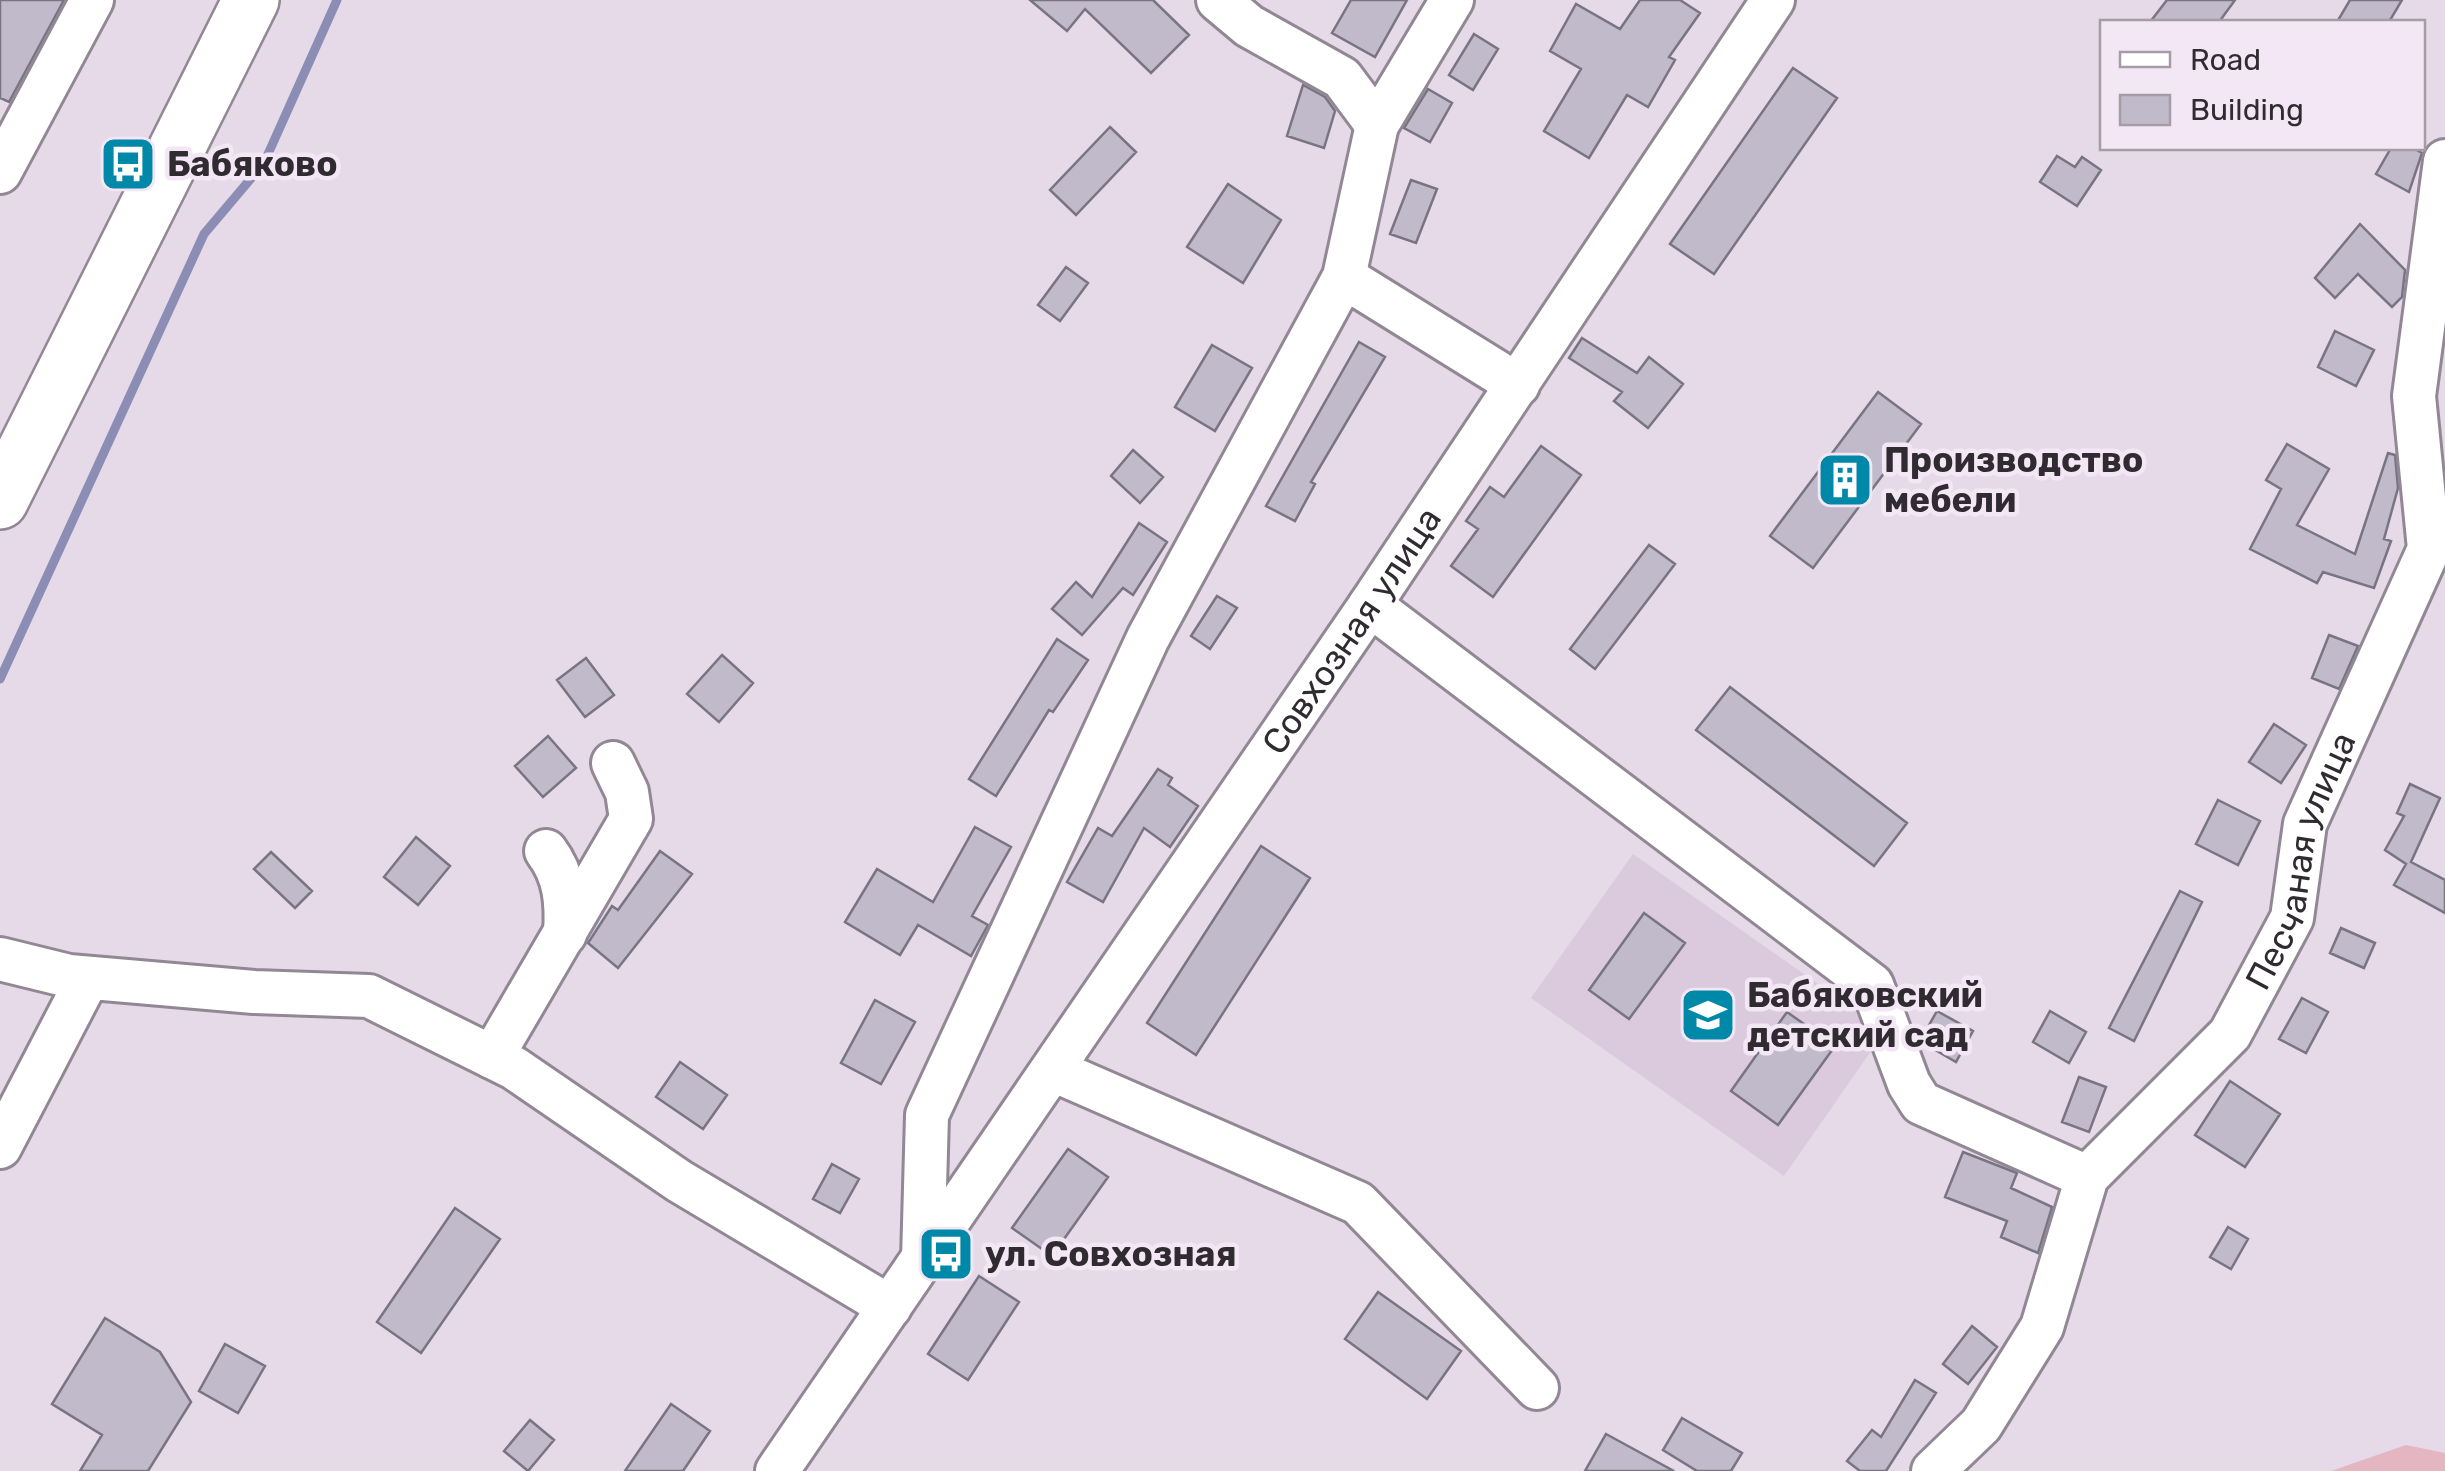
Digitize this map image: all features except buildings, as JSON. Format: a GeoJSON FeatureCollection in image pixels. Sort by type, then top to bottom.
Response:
{"type":"FeatureCollection","features":[{"type":"Feature","properties":{"kind":"highway"},"geometry":{"type":"LineString","coordinates":[[0,502],[252,0]]}},
{"type":"Feature","properties":{"kind":"street"},"geometry":{"type":"LineString","coordinates":[[0,172],[92,0]]}},
{"type":"Feature","properties":{"kind":"street"},"geometry":{"type":"LineString","coordinates":[[1218,0],[1249,26],[1342,78],[1377,126]]}},
{"type":"Feature","properties":{"kind":"street"},"geometry":{"type":"LineString","coordinates":[[922,1260],[926,1116],[1148,638],[1344,277],[1377,126],[1452,0]]}},
{"type":"Feature","properties":{"kind":"street","name":"Совхозная улица"},"geometry":{"type":"LineString","coordinates":[[777,1471],[1370,605],[1773,0]]}},
{"type":"Feature","properties":{"kind":"street","name":"Песчаная улица"},"geometry":{"type":"LineString","coordinates":[[1933,1471],[1981,1425],[2042,1327],[2086,1177],[2230,1034],[2292,918],[2304,824],[2430,549],[2414,396],[2445,161]]}},
{"type":"Feature","properties":{"kind":"street"},"geometry":{"type":"LineString","coordinates":[[1344,277],[1518,385]]}},
{"type":"Feature","properties":{"kind":"street"},"geometry":{"type":"LineString","coordinates":[[1370,605],[1872,985],[1909,1084],[1921,1102],[2086,1177]]}},
{"type":"Feature","properties":{"kind":"street"},"geometry":{"type":"LineString","coordinates":[[492,1057],[630,819],[627,792],[613,763]]}},
{"type":"Feature","properties":{"kind":"street"},"geometry":{"type":"LineString","coordinates":[[546,851],[556,865],[567,900],[565,934]]}},
{"type":"Feature","properties":{"kind":"street"},"geometry":{"type":"LineString","coordinates":[[0,959],[88,978],[254,992],[368,996],[492,1057],[679,1181],[890,1307]]}},
{"type":"Feature","properties":{"kind":"street"},"geometry":{"type":"LineString","coordinates":[[0,1147],[88,978]]}},
{"type":"Feature","properties":{"kind":"street"},"geometry":{"type":"LineString","coordinates":[[1052,1070],[1358,1204],[1537,1388]]}},
{"type":"Feature","properties":{"kind":"shaded area","name":"Бабяковский детский сад"},"geometry":{"type":"Polygon","coordinates":[[[1633,854],[1885,1031],[1784,1176],[1531,998],[1633,854]]]}},
{"type":"Feature","properties":{"kind":"shaded area"},"geometry":{"type":"Polygon","coordinates":[[[2406,1445],[2445,1453],[2445,1471],[2331,1471],[2406,1445]]]}},
{"type":"Feature","properties":{"kind":"waterway"},"geometry":{"type":"LineString","coordinates":[[0,679],[204,234],[264,163],[337,0]]}},
{"type":"Feature","properties":{"kind":"place","name":"Бабяково"},"geometry":{"type":"Point","coordinates":[128,164]}},
{"type":"Feature","properties":{"kind":"place","name":"Производство мебели"},"geometry":{"type":"Point","coordinates":[1845,480]}},
{"type":"Feature","properties":{"kind":"place","name":"Бабяковский детский сад"},"geometry":{"type":"Point","coordinates":[1708,1015]}},
{"type":"Feature","properties":{"kind":"place","name":"ул. Совхозная"},"geometry":{"type":"Point","coordinates":[946,1254]}}]}
